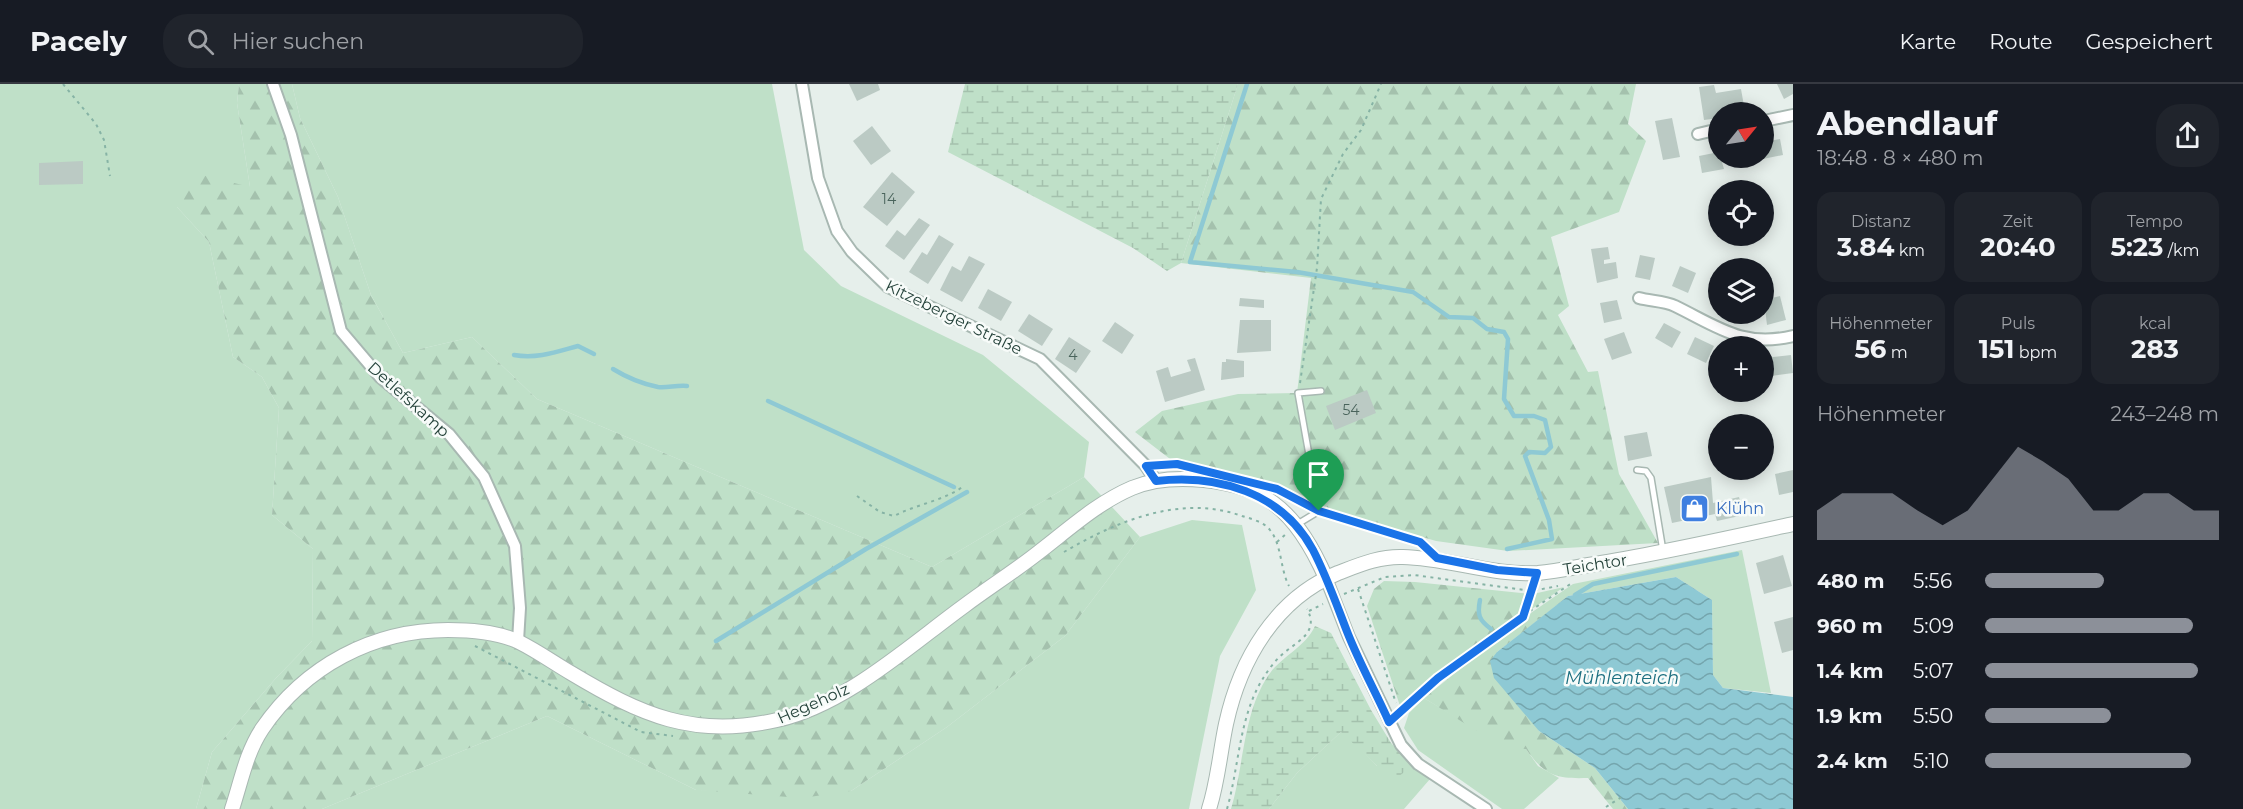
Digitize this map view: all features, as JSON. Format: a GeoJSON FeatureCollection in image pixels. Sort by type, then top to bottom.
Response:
{"type":"FeatureCollection","features":[{"type":"Feature","properties":{"kind":"street","name":"Detlefskamp"},"geometry":{"type":"LineString","coordinates":[[273,84],[291,135],[341,331],[380,377],[449,434],[484,477],[515,546],[520,608],[518,641]]}},
{"type":"Feature","properties":{"kind":"street","name":"Kitzeberger Straße"},"geometry":{"type":"LineString","coordinates":[[802,84],[818,178],[837,231],[852,252],[888,287],[1040,359],[1146,466],[1156,481]]}},
{"type":"Feature","properties":{"kind":"street"},"geometry":{"type":"LineString","coordinates":[[1774,119],[1793,115]]}},
{"type":"Feature","properties":{"kind":"street"},"geometry":{"type":"LineString","coordinates":[[1698,134],[1708,132]]}},
{"type":"Feature","properties":{"kind":"street"},"geometry":{"type":"LineString","coordinates":[[1639,298],[1673,305],[1735,337],[1773,341],[1793,336]]}},
{"type":"Feature","properties":{"kind":"street","name":"Hegeholz"},"geometry":{"type":"LineString","coordinates":[[232,809],[250,750],[262,729],[279,707],[312,675],[347,652],[384,638],[421,630],[461,630],[494,634],[518,641],[616,700],[650,715],[693,726],[720,728],[750,726],[783,719],[819,704],[891,661],[1036,555],[1096,507],[1128,490],[1156,481],[1213,481],[1272,502],[1312,548],[1326,578]]}},
{"type":"Feature","properties":{"kind":"street","name":"Teichtor"},"geometry":{"type":"LineString","coordinates":[[1209,809],[1234,695],[1253,651],[1269,626],[1296,597],[1326,578],[1370,560],[1400,556],[1437,558],[1497,570],[1537,573],[1663,552],[1793,524]]}},
{"type":"Feature","properties":{"kind":"street"},"geometry":{"type":"LineString","coordinates":[[1326,578],[1349,637],[1401,744],[1418,764],[1486,809]]}},
{"type":"Feature","properties":{"kind":"lane"},"geometry":{"type":"LineString","coordinates":[[1295,526],[1319,511],[1298,393],[1321,391]]}},
{"type":"Feature","properties":{"kind":"lane"},"geometry":{"type":"LineString","coordinates":[[1637,471],[1646,471],[1651,478],[1663,552]]}},
{"type":"Feature","properties":{"kind":"lane"},"geometry":{"type":"LineString","coordinates":[[1389,722],[1438,678],[1523,617]]}},
{"type":"Feature","properties":{"kind":"path"},"geometry":{"type":"LineString","coordinates":[[63,84],[96,124],[104,140],[110,176]]}},
{"type":"Feature","properties":{"kind":"path"},"geometry":{"type":"LineString","coordinates":[[1298,393],[1317,268],[1321,200],[1343,154],[1361,130],[1381,84]]}},
{"type":"Feature","properties":{"kind":"path"},"geometry":{"type":"LineString","coordinates":[[857,496],[880,512],[894,516],[929,500],[948,497],[964,486]]}},
{"type":"Feature","properties":{"kind":"path"},"geometry":{"type":"LineString","coordinates":[[1277,489],[1319,511],[1420,542],[1437,558]]}},
{"type":"Feature","properties":{"kind":"path"},"geometry":{"type":"LineString","coordinates":[[1062,553],[1102,532],[1150,514],[1177,508],[1205,508],[1235,513],[1264,524],[1271,531],[1287,583],[1309,611],[1310,631],[1305,638],[1276,662],[1255,693],[1247,717],[1227,809]]}},
{"type":"Feature","properties":{"kind":"path"},"geometry":{"type":"LineString","coordinates":[[1523,617],[1537,573]]}},
{"type":"Feature","properties":{"kind":"path"},"geometry":{"type":"LineString","coordinates":[[1523,617],[1572,582]]}},
{"type":"Feature","properties":{"kind":"path"},"geometry":{"type":"LineString","coordinates":[[1358,589],[1400,714]]}},
{"type":"Feature","properties":{"kind":"path"},"geometry":{"type":"LineString","coordinates":[[467,642],[641,732],[681,737]]}},
{"type":"Feature","properties":{"kind":"path"},"geometry":{"type":"LineString","coordinates":[[1606,807],[1623,796]]}},
{"type":"Feature","properties":{"kind":"green space"},"geometry":{"type":"Polygon","coordinates":[[[0,84],[239,84],[237,103],[250,187],[177,207],[209,242],[233,357],[262,377],[279,408],[272,515],[313,549],[312,641],[276,678],[212,752],[196,809],[0,809],[0,84]]]}},
{"type":"Feature","properties":{"kind":"green space"},"geometry":{"type":"Polygon","coordinates":[[[239,84],[292,84],[300,118],[338,197],[371,295],[403,353],[472,337],[537,399],[932,567],[1084,477],[1140,537],[1065,636],[947,727],[851,791],[802,798],[696,790],[547,716],[322,809],[196,809],[212,752],[276,678],[312,641],[313,549],[272,515],[279,408],[262,377],[233,357],[209,242],[177,207],[183,170],[250,187],[237,103],[239,84]]]}},
{"type":"Feature","properties":{"kind":"green space"},"geometry":{"type":"Polygon","coordinates":[[[292,84],[772,84],[804,250],[841,286],[983,355],[1089,442],[1084,477],[932,567],[537,399],[472,337],[403,353],[371,295],[338,197],[300,118],[292,84]]]}},
{"type":"Feature","properties":{"kind":"green space"},"geometry":{"type":"Polygon","coordinates":[[[965,84],[1238,84],[1181,263],[1167,271],[1133,248],[948,152],[965,84]]]}},
{"type":"Feature","properties":{"kind":"green space"},"geometry":{"type":"Polygon","coordinates":[[[1238,84],[1636,84],[1628,124],[1646,141],[1619,212],[1551,237],[1569,306],[1558,315],[1588,372],[1598,371],[1619,474],[1658,543],[1508,551],[1436,541],[1323,508],[1275,484],[1218,469],[1174,462],[1135,432],[1162,411],[1238,394],[1297,393],[1311,278],[1181,263],[1238,84]]]}},
{"type":"Feature","properties":{"kind":"green space"},"geometry":{"type":"Polygon","coordinates":[[[1192,520],[1242,525],[1256,590],[1220,656],[1189,809],[322,809],[547,716],[696,790],[851,791],[947,727],[1065,636],[1140,537],[1192,520]]]}},
{"type":"Feature","properties":{"kind":"green space"},"geometry":{"type":"Polygon","coordinates":[[[1742,550],[1771,693],[1723,688],[1713,675],[1712,600],[1676,577],[1568,596],[1542,617],[1525,617],[1573,584],[1742,550]]]}},
{"type":"Feature","properties":{"kind":"green space"},"geometry":{"type":"Polygon","coordinates":[[[1384,581],[1530,594],[1522,615],[1438,674],[1401,709],[1367,606],[1374,589],[1384,581]]]}},
{"type":"Feature","properties":{"kind":"green space"},"geometry":{"type":"Polygon","coordinates":[[[1564,587],[1526,613],[1533,594],[1564,587]]]}},
{"type":"Feature","properties":{"kind":"green space"},"geometry":{"type":"Polygon","coordinates":[[[1525,617],[1542,617],[1497,652],[1539,731],[1595,768],[1628,809],[1613,809],[1588,778],[1567,778],[1552,774],[1539,765],[1526,749],[1504,748],[1424,698],[1525,617]]]}},
{"type":"Feature","properties":{"kind":"green space"},"geometry":{"type":"Polygon","coordinates":[[[1315,626],[1331,633],[1391,743],[1413,765],[1393,781],[1341,732],[1297,773],[1269,809],[1231,809],[1249,723],[1260,691],[1273,669],[1311,634],[1315,626]]]}},
{"type":"Feature","properties":{"kind":"green space"},"geometry":{"type":"Polygon","coordinates":[[[1424,698],[1459,719],[1526,749],[1538,766],[1559,778],[1524,809],[1502,809],[1418,750],[1404,728],[1409,713],[1424,698]]]}},
{"type":"Feature","properties":{"kind":"green space"},"geometry":{"type":"Polygon","coordinates":[[[1342,731],[1377,766],[1413,765],[1430,779],[1404,809],[1269,809],[1297,773],[1342,731]]]}},
{"type":"Feature","properties":{"kind":"water","name":"Mühlenteich"},"geometry":{"type":"Polygon","coordinates":[[[1676,577],[1712,600],[1713,675],[1723,688],[1793,697],[1793,809],[1628,809],[1595,768],[1539,731],[1494,678],[1490,661],[1497,652],[1568,596],[1676,577]]]}},
{"type":"Feature","properties":{"kind":"building"},"geometry":{"type":"Polygon","coordinates":[[[849,84],[878,84],[880,90],[857,101],[849,84]]]}},
{"type":"Feature","properties":{"kind":"building"},"geometry":{"type":"Polygon","coordinates":[[[1777,84],[1793,84],[1793,94],[1784,99],[1777,84]]]}},
{"type":"Feature","properties":{"kind":"building"},"geometry":{"type":"Polygon","coordinates":[[[1714,85],[1716,93],[1741,89],[1743,102],[1708,102],[1708,119],[1704,120],[1699,87],[1714,85]]]}},
{"type":"Feature","properties":{"kind":"building"},"geometry":{"type":"Polygon","coordinates":[[[1672,118],[1680,157],[1663,160],[1655,121],[1672,118]]]}},
{"type":"Feature","properties":{"kind":"building"},"geometry":{"type":"Polygon","coordinates":[[[872,126],[891,151],[871,165],[853,141],[872,126]]]}},
{"type":"Feature","properties":{"kind":"building"},"geometry":{"type":"Polygon","coordinates":[[[1780,139],[1783,155],[1774,157],[1774,140],[1780,139]]]}},
{"type":"Feature","properties":{"kind":"building"},"geometry":{"type":"Polygon","coordinates":[[[1708,154],[1708,168],[1724,169],[1702,173],[1699,156],[1708,154]]]}},
{"type":"Feature","properties":{"kind":"building"},"geometry":{"type":"Polygon","coordinates":[[[83,161],[83,184],[39,185],[39,163],[83,161]]]}},
{"type":"Feature","properties":{"kind":"building"},"geometry":{"type":"Polygon","coordinates":[[[892,172],[915,192],[887,226],[863,207],[892,172]]]}},
{"type":"Feature","properties":{"kind":"building"},"geometry":{"type":"Polygon","coordinates":[[[919,218],[930,225],[904,260],[885,246],[897,230],[905,236],[919,218]]]}},
{"type":"Feature","properties":{"kind":"building"},"geometry":{"type":"Polygon","coordinates":[[[939,235],[954,244],[928,284],[909,272],[922,252],[927,255],[939,235]]]}},
{"type":"Feature","properties":{"kind":"building"},"geometry":{"type":"Polygon","coordinates":[[[1608,247],[1610,259],[1604,260],[1604,264],[1616,262],[1618,278],[1597,283],[1591,249],[1608,247]]]}},
{"type":"Feature","properties":{"kind":"building"},"geometry":{"type":"Polygon","coordinates":[[[1640,255],[1655,258],[1650,280],[1635,277],[1640,255]]]}},
{"type":"Feature","properties":{"kind":"building"},"geometry":{"type":"Polygon","coordinates":[[[969,256],[985,264],[962,302],[940,290],[952,266],[961,271],[969,256]]]}},
{"type":"Feature","properties":{"kind":"building"},"geometry":{"type":"Polygon","coordinates":[[[1680,266],[1696,273],[1688,293],[1672,286],[1680,266]]]}},
{"type":"Feature","properties":{"kind":"building"},"geometry":{"type":"Polygon","coordinates":[[[988,289],[1012,302],[1001,321],[978,308],[988,289]]]}},
{"type":"Feature","properties":{"kind":"building"},"geometry":{"type":"Polygon","coordinates":[[[1780,296],[1786,320],[1774,323],[1774,298],[1780,296]]]}},
{"type":"Feature","properties":{"kind":"building"},"geometry":{"type":"Polygon","coordinates":[[[1240,298],[1264,300],[1264,308],[1239,306],[1240,298]]]}},
{"type":"Feature","properties":{"kind":"building"},"geometry":{"type":"Polygon","coordinates":[[[1617,300],[1622,319],[1604,323],[1600,303],[1617,300]]]}},
{"type":"Feature","properties":{"kind":"building"},"geometry":{"type":"Polygon","coordinates":[[[1029,314],[1053,329],[1042,346],[1018,331],[1029,314]]]}},
{"type":"Feature","properties":{"kind":"building"},"geometry":{"type":"Polygon","coordinates":[[[1240,320],[1271,320],[1271,351],[1237,353],[1240,320]]]}},
{"type":"Feature","properties":{"kind":"building"},"geometry":{"type":"Polygon","coordinates":[[[1115,322],[1134,335],[1122,354],[1102,341],[1115,322]]]}},
{"type":"Feature","properties":{"kind":"building"},"geometry":{"type":"Polygon","coordinates":[[[1664,323],[1681,332],[1672,348],[1655,338],[1664,323]]]}},
{"type":"Feature","properties":{"kind":"building"},"geometry":{"type":"Polygon","coordinates":[[[1624,332],[1632,353],[1612,360],[1604,339],[1624,332]]]}},
{"type":"Feature","properties":{"kind":"building"},"geometry":{"type":"Polygon","coordinates":[[[1069,337],[1091,351],[1076,373],[1055,359],[1069,337]]]}},
{"type":"Feature","properties":{"kind":"building"},"geometry":{"type":"Polygon","coordinates":[[[1695,337],[1708,343],[1706,363],[1687,354],[1695,337]]]}},
{"type":"Feature","properties":{"kind":"building"},"geometry":{"type":"Polygon","coordinates":[[[1791,355],[1793,373],[1774,376],[1774,357],[1791,355]]]}},
{"type":"Feature","properties":{"kind":"building"},"geometry":{"type":"Polygon","coordinates":[[[1195,358],[1205,390],[1165,402],[1156,371],[1168,367],[1171,377],[1191,371],[1187,360],[1195,358]]]}},
{"type":"Feature","properties":{"kind":"building"},"geometry":{"type":"Polygon","coordinates":[[[1226,359],[1244,361],[1244,377],[1221,380],[1222,362],[1226,362],[1226,359]]]}},
{"type":"Feature","properties":{"kind":"building"},"geometry":{"type":"Polygon","coordinates":[[[1367,390],[1376,413],[1335,430],[1326,406],[1367,390]]]}},
{"type":"Feature","properties":{"kind":"building"},"geometry":{"type":"Polygon","coordinates":[[[1647,432],[1652,456],[1628,461],[1624,436],[1647,432]]]}},
{"type":"Feature","properties":{"kind":"building"},"geometry":{"type":"Polygon","coordinates":[[[1793,470],[1793,492],[1779,495],[1775,474],[1793,470]]]}},
{"type":"Feature","properties":{"kind":"building"},"geometry":{"type":"Polygon","coordinates":[[[1708,478],[1708,480],[1711,480],[1713,503],[1739,497],[1744,515],[1717,521],[1715,514],[1672,523],[1664,487],[1708,478]]]}},
{"type":"Feature","properties":{"kind":"building"},"geometry":{"type":"Polygon","coordinates":[[[1783,555],[1792,586],[1764,594],[1756,563],[1783,555]]]}},
{"type":"Feature","properties":{"kind":"building"},"geometry":{"type":"Polygon","coordinates":[[[1793,617],[1793,650],[1782,653],[1774,622],[1793,617]]]}},
{"type":"Feature","properties":{"kind":"waterway"},"geometry":{"type":"LineString","coordinates":[[1247,84],[1190,262],[1297,272],[1413,292],[1449,317],[1473,318],[1487,329],[1504,332],[1508,339],[1504,399],[1514,416],[1534,416],[1545,420],[1551,447],[1545,453],[1529,452],[1525,456],[1549,520],[1552,539],[1507,549]]}},
{"type":"Feature","properties":{"kind":"waterway"},"geometry":{"type":"LineString","coordinates":[[514,355],[554,353],[578,346],[594,354]]}},
{"type":"Feature","properties":{"kind":"waterway"},"geometry":{"type":"LineString","coordinates":[[613,369],[652,386],[687,386]]}},
{"type":"Feature","properties":{"kind":"waterway"},"geometry":{"type":"LineString","coordinates":[[768,401],[954,487]]}},
{"type":"Feature","properties":{"kind":"waterway"},"geometry":{"type":"LineString","coordinates":[[716,641],[866,549],[967,492]]}},
{"type":"Feature","properties":{"kind":"waterway"},"geometry":{"type":"LineString","coordinates":[[1575,595],[1593,584],[1737,554]]}},
{"type":"Feature","properties":{"kind":"waterway"},"geometry":{"type":"LineString","coordinates":[[1480,600],[1480,617],[1491,629]]}},
{"type":"Feature","properties":{"kind":"place","name":"Klühn"},"geometry":{"type":"Point","coordinates":[1695,508]}},
{"type":"Feature","properties":{"kind":"route"},"geometry":{"type":"LineString","coordinates":[[1177,464],[1216,472],[1277,489],[1319,511],[1420,542],[1437,558],[1497,570],[1537,573],[1523,617],[1438,678],[1389,722],[1349,637],[1312,548],[1295,526],[1272,502],[1251,493],[1213,481],[1172,479],[1156,481],[1146,466],[1177,464]]}}]}
